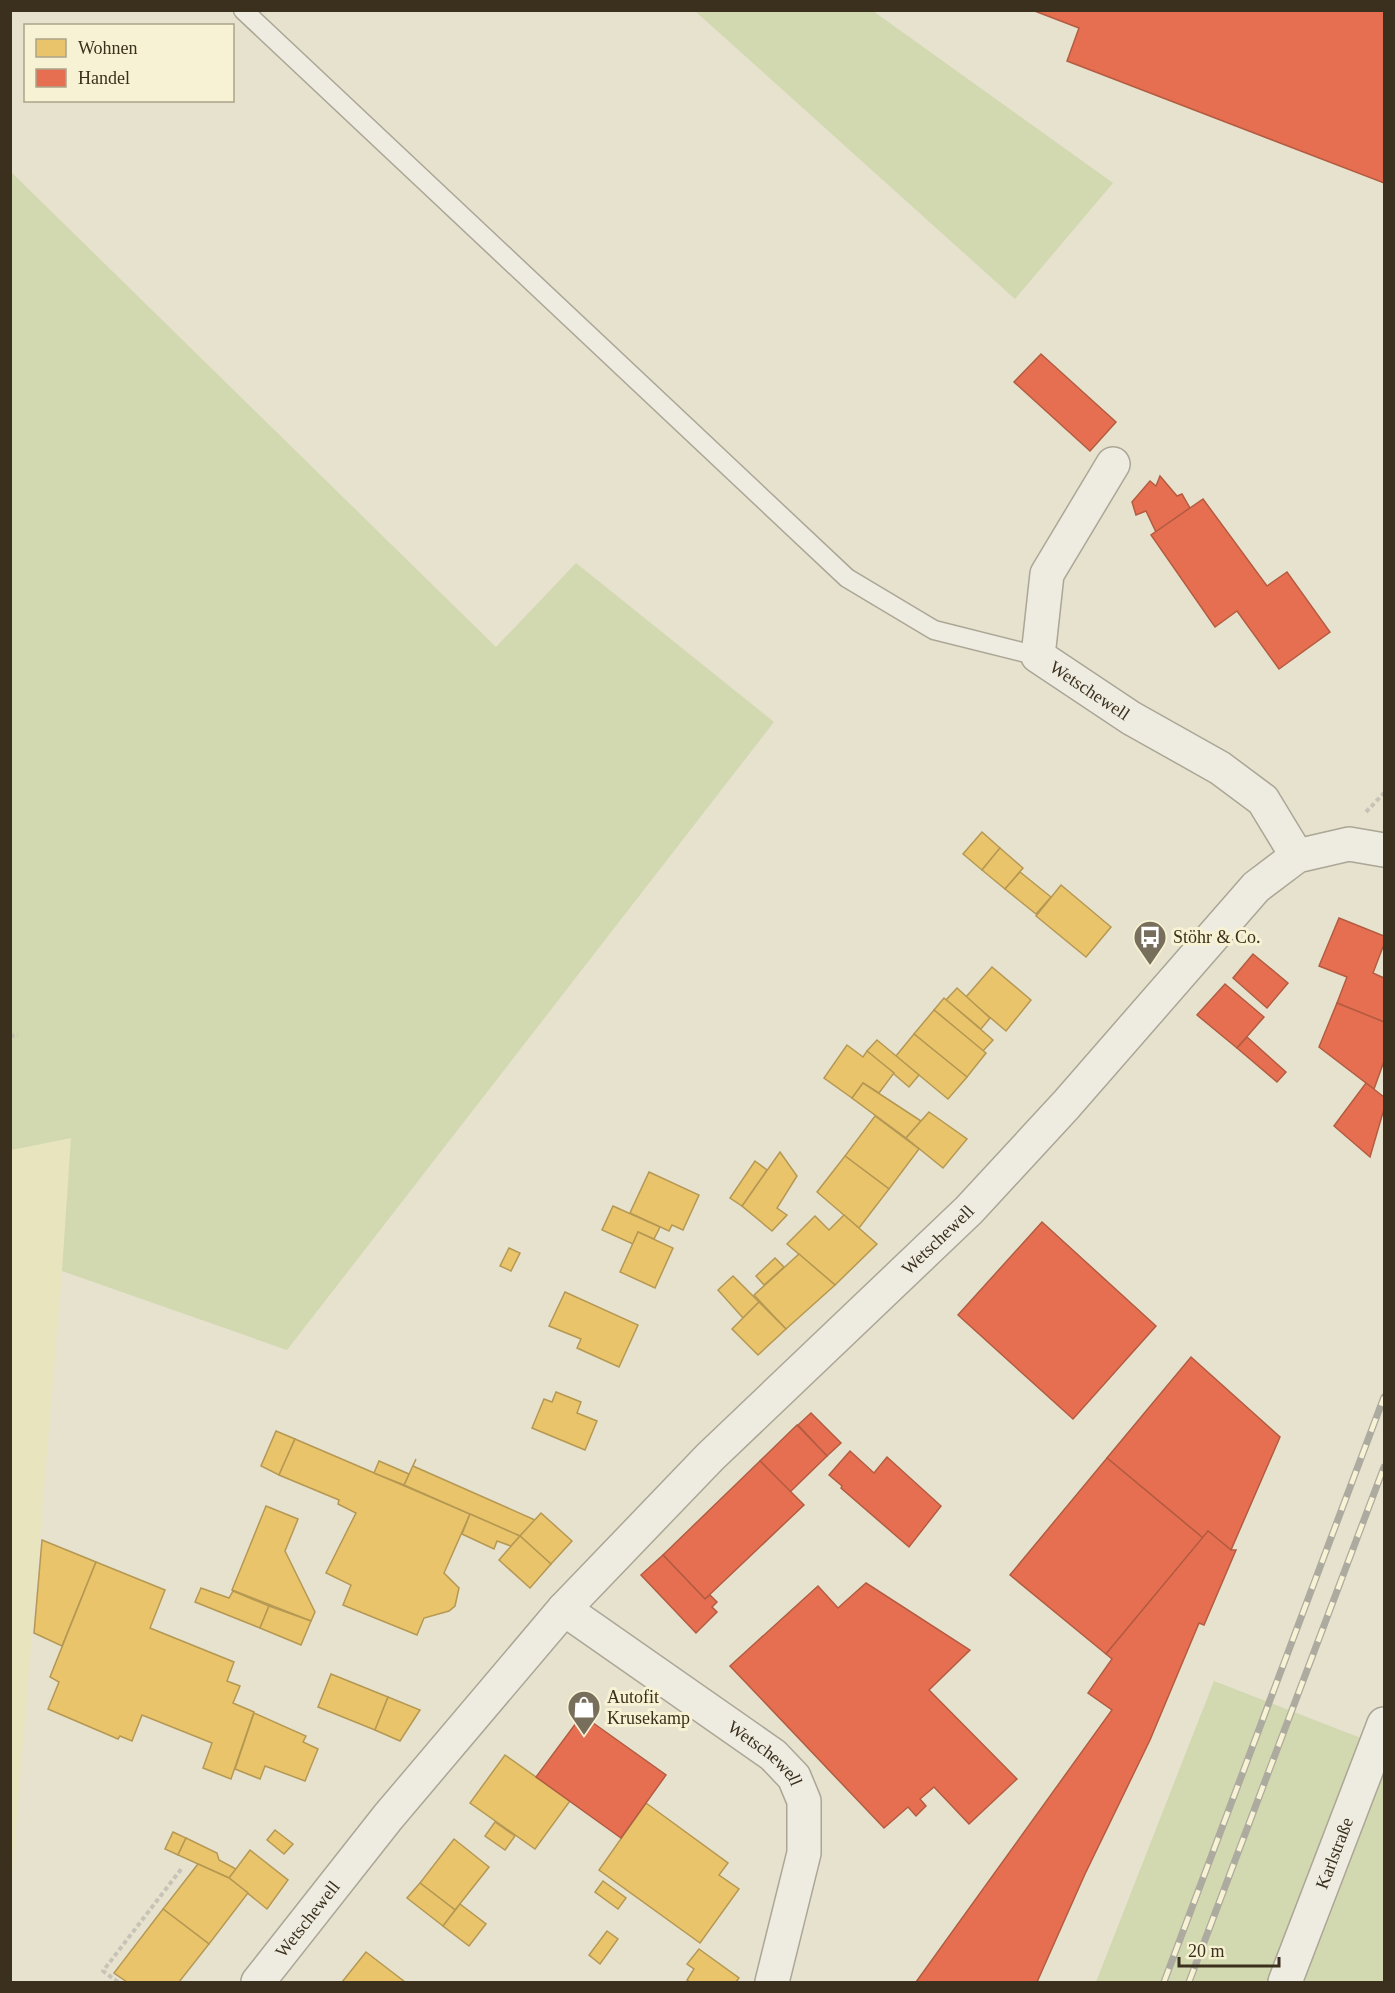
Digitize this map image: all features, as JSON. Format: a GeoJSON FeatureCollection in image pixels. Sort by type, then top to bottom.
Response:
{"type":"FeatureCollection","features":[{"type":"Feature","properties":{"kind":"street","name":"Wetschewell"},"geometry":{"type":"LineString","coordinates":[[1113,464],[1047,574],[1038,656],[1131,718],[1220,768],[1263,800],[1297,856]]}},
{"type":"Feature","properties":{"kind":"street","name":"Wetschewell"},"geometry":{"type":"LineString","coordinates":[[258,1983],[388,1818],[564,1609],[711,1457],[969,1210],[1066,1105],[1256,886],[1297,856],[1349,844],[1384,850]]}},
{"type":"Feature","properties":{"kind":"street","name":"Wetschewell"},"geometry":{"type":"LineString","coordinates":[[564,1609],[772,1755],[794,1777],[804,1801],[804,1853],[772,1983]]}},
{"type":"Feature","properties":{"kind":"street","name":"Karlstraße"},"geometry":{"type":"LineString","coordinates":[[1285,1983],[1384,1724]]}},
{"type":"Feature","properties":{"kind":"lane"},"geometry":{"type":"LineString","coordinates":[[243,10],[847,578],[934,630],[1038,656]]}},
{"type":"Feature","properties":{"kind":"path"},"geometry":{"type":"LineString","coordinates":[[1360,819],[1384,793]]}},
{"type":"Feature","properties":{"kind":"path"},"geometry":{"type":"LineString","coordinates":[[10,1036],[18,1035]]}},
{"type":"Feature","properties":{"kind":"path"},"geometry":{"type":"LineString","coordinates":[[118,1983],[103,1971],[182,1868]]}},
{"type":"Feature","properties":{"kind":"shaded area"},"geometry":{"type":"Polygon","coordinates":[[[72,1138],[62,1271],[11,1888],[11,1150],[72,1138]]]}},
{"type":"Feature","properties":{"kind":"green space"},"geometry":{"type":"Polygon","coordinates":[[[695,11],[873,11],[1113,183],[1015,299],[695,11]]]}},
{"type":"Feature","properties":{"kind":"green space"},"geometry":{"type":"Polygon","coordinates":[[[10,171],[496,647],[576,563],[774,722],[287,1350],[62,1271],[71,1138],[11,1150],[10,171]]]}},
{"type":"Feature","properties":{"kind":"green space"},"geometry":{"type":"Polygon","coordinates":[[[1214,1681],[1384,1747],[1384,1982],[1096,1982],[1214,1681]]]}},
{"type":"Feature","properties":{"kind":"building: Wohnen"},"geometry":{"type":"Polygon","coordinates":[[[982,832],[1000,848],[982,870],[963,854],[982,832]]]}},
{"type":"Feature","properties":{"kind":"building: Wohnen"},"geometry":{"type":"Polygon","coordinates":[[[1000,848],[1023,868],[1005,889],[982,870],[1000,848]]]}},
{"type":"Feature","properties":{"kind":"building: Wohnen"},"geometry":{"type":"Polygon","coordinates":[[[1020,872],[1051,897],[1036,914],[1005,889],[1020,872]]]}},
{"type":"Feature","properties":{"kind":"building: Wohnen"},"geometry":{"type":"Polygon","coordinates":[[[1061,885],[1111,927],[1086,957],[1036,916],[1061,885]]]}},
{"type":"Feature","properties":{"kind":"building: Wohnen"},"geometry":{"type":"Polygon","coordinates":[[[992,967],[1031,1000],[1006,1031],[966,997],[992,967]]]}},
{"type":"Feature","properties":{"kind":"building: Wohnen"},"geometry":{"type":"Polygon","coordinates":[[[957,988],[990,1018],[981,1029],[946,1000],[957,988]]]}},
{"type":"Feature","properties":{"kind":"building: Wohnen"},"geometry":{"type":"Polygon","coordinates":[[[944,998],[993,1040],[983,1051],[934,1010],[944,998]]]}},
{"type":"Feature","properties":{"kind":"building: Wohnen"},"geometry":{"type":"Polygon","coordinates":[[[934,1010],[986,1053],[967,1077],[914,1034],[934,1010]]]}},
{"type":"Feature","properties":{"kind":"building: Wohnen"},"geometry":{"type":"Polygon","coordinates":[[[914,1034],[967,1077],[948,1099],[896,1056],[914,1034]]]}},
{"type":"Feature","properties":{"kind":"building: Wohnen"},"geometry":{"type":"Polygon","coordinates":[[[877,1040],[919,1075],[909,1087],[867,1051],[877,1040]]]}},
{"type":"Feature","properties":{"kind":"building: Wohnen"},"geometry":{"type":"Polygon","coordinates":[[[847,1045],[863,1057],[867,1051],[894,1073],[879,1093],[863,1083],[852,1098],[824,1078],[847,1045]]]}},
{"type":"Feature","properties":{"kind":"building: Wohnen"},"geometry":{"type":"Polygon","coordinates":[[[863,1083],[921,1121],[906,1138],[852,1098],[863,1083]]]}},
{"type":"Feature","properties":{"kind":"building: Wohnen"},"geometry":{"type":"Polygon","coordinates":[[[929,1112],[967,1139],[943,1168],[906,1138],[929,1112]]]}},
{"type":"Feature","properties":{"kind":"building: Wohnen"},"geometry":{"type":"Polygon","coordinates":[[[875,1116],[919,1149],[889,1189],[845,1156],[875,1116]]]}},
{"type":"Feature","properties":{"kind":"building: Wohnen"},"geometry":{"type":"Polygon","coordinates":[[[780,1152],[797,1176],[777,1208],[787,1215],[772,1231],[742,1206],[780,1152]]]}},
{"type":"Feature","properties":{"kind":"building: Wohnen"},"geometry":{"type":"Polygon","coordinates":[[[845,1156],[889,1189],[859,1228],[817,1192],[845,1156]]]}},
{"type":"Feature","properties":{"kind":"building: Wohnen"},"geometry":{"type":"Polygon","coordinates":[[[755,1161],[767,1170],[742,1206],[730,1198],[755,1161]]]}},
{"type":"Feature","properties":{"kind":"building: Wohnen"},"geometry":{"type":"Polygon","coordinates":[[[649,1172],[699,1195],[683,1230],[672,1225],[669,1231],[630,1213],[649,1172]]]}},
{"type":"Feature","properties":{"kind":"building: Wohnen"},"geometry":{"type":"Polygon","coordinates":[[[613,1206],[660,1227],[654,1239],[638,1232],[633,1244],[602,1230],[613,1206]]]}},
{"type":"Feature","properties":{"kind":"building: Wohnen"},"geometry":{"type":"Polygon","coordinates":[[[844,1215],[877,1244],[835,1285],[787,1244],[815,1216],[829,1230],[844,1215]]]}},
{"type":"Feature","properties":{"kind":"building: Wohnen"},"geometry":{"type":"Polygon","coordinates":[[[638,1232],[673,1248],[655,1288],[620,1272],[638,1232]]]}},
{"type":"Feature","properties":{"kind":"building: Wohnen"},"geometry":{"type":"Polygon","coordinates":[[[509,1248],[520,1253],[511,1271],[500,1266],[509,1248]]]}},
{"type":"Feature","properties":{"kind":"building: Wohnen"},"geometry":{"type":"Polygon","coordinates":[[[799,1254],[835,1285],[786,1329],[754,1295],[799,1254]]]}},
{"type":"Feature","properties":{"kind":"building: Wohnen"},"geometry":{"type":"Polygon","coordinates":[[[775,1258],[784,1267],[764,1285],[756,1276],[775,1258]]]}},
{"type":"Feature","properties":{"kind":"building: Wohnen"},"geometry":{"type":"Polygon","coordinates":[[[733,1276],[759,1302],[743,1318],[718,1290],[733,1276]]]}},
{"type":"Feature","properties":{"kind":"building: Wohnen"},"geometry":{"type":"Polygon","coordinates":[[[565,1292],[638,1325],[619,1367],[577,1348],[581,1339],[549,1326],[565,1292]]]}},
{"type":"Feature","properties":{"kind":"building: Wohnen"},"geometry":{"type":"Polygon","coordinates":[[[759,1302],[786,1329],[758,1355],[732,1329],[759,1302]]]}},
{"type":"Feature","properties":{"kind":"building: Wohnen"},"geometry":{"type":"Polygon","coordinates":[[[556,1392],[581,1402],[577,1413],[597,1421],[585,1450],[532,1428],[544,1399],[552,1402],[556,1392]]]}},
{"type":"Feature","properties":{"kind":"building: Wohnen"},"geometry":{"type":"Polygon","coordinates":[[[276,1431],[295,1439],[279,1475],[261,1466],[276,1431]]]}},
{"type":"Feature","properties":{"kind":"building: Wohnen"},"geometry":{"type":"Polygon","coordinates":[[[295,1439],[470,1514],[444,1573],[459,1588],[455,1606],[449,1611],[424,1618],[417,1635],[343,1605],[351,1585],[326,1573],[356,1513],[338,1504],[339,1500],[279,1475],[295,1439]]]}},
{"type":"Feature","properties":{"kind":"building: Wohnen"},"geometry":{"type":"Polygon","coordinates":[[[416,1459],[413,1466],[535,1520],[520,1536],[404,1485],[416,1459]]]}},
{"type":"Feature","properties":{"kind":"building: Wohnen"},"geometry":{"type":"Polygon","coordinates":[[[379,1461],[409,1474],[404,1485],[374,1473],[379,1461]]]}},
{"type":"Feature","properties":{"kind":"building: Wohnen"},"geometry":{"type":"Polygon","coordinates":[[[266,1506],[298,1519],[285,1551],[315,1612],[311,1621],[232,1590],[266,1506]]]}},
{"type":"Feature","properties":{"kind":"building: Wohnen"},"geometry":{"type":"Polygon","coordinates":[[[541,1513],[572,1541],[551,1564],[520,1536],[541,1513]]]}},
{"type":"Feature","properties":{"kind":"building: Wohnen"},"geometry":{"type":"Polygon","coordinates":[[[470,1514],[520,1536],[511,1546],[497,1541],[494,1549],[462,1534],[470,1514]]]}},
{"type":"Feature","properties":{"kind":"building: Wohnen"},"geometry":{"type":"Polygon","coordinates":[[[520,1536],[551,1564],[530,1588],[499,1560],[520,1536]]]}},
{"type":"Feature","properties":{"kind":"building: Wohnen"},"geometry":{"type":"Polygon","coordinates":[[[42,1540],[96,1562],[62,1646],[34,1633],[42,1540]]]}},
{"type":"Feature","properties":{"kind":"building: Wohnen"},"geometry":{"type":"Polygon","coordinates":[[[96,1562],[165,1590],[150,1628],[234,1662],[227,1681],[240,1686],[233,1703],[254,1712],[231,1779],[203,1768],[212,1743],[142,1715],[132,1741],[120,1736],[118,1739],[48,1709],[59,1682],[50,1677],[96,1562]]]}},
{"type":"Feature","properties":{"kind":"building: Wohnen"},"geometry":{"type":"Polygon","coordinates":[[[201,1588],[229,1598],[233,1591],[269,1606],[260,1628],[195,1602],[201,1588]]]}},
{"type":"Feature","properties":{"kind":"building: Wohnen"},"geometry":{"type":"Polygon","coordinates":[[[269,1606],[311,1621],[301,1645],[260,1628],[269,1606]]]}},
{"type":"Feature","properties":{"kind":"building: Wohnen"},"geometry":{"type":"Polygon","coordinates":[[[331,1674],[388,1697],[375,1730],[318,1707],[331,1674]]]}},
{"type":"Feature","properties":{"kind":"building: Wohnen"},"geometry":{"type":"Polygon","coordinates":[[[388,1697],[420,1710],[400,1741],[375,1730],[388,1697]]]}},
{"type":"Feature","properties":{"kind":"building: Wohnen"},"geometry":{"type":"Polygon","coordinates":[[[254,1713],[306,1736],[303,1742],[318,1749],[305,1781],[265,1766],[260,1779],[235,1769],[254,1713]]]}},
{"type":"Feature","properties":{"kind":"building: Wohnen"},"geometry":{"type":"Polygon","coordinates":[[[505,1755],[570,1801],[535,1849],[470,1803],[505,1755]]]}},
{"type":"Feature","properties":{"kind":"building: Wohnen"},"geometry":{"type":"Polygon","coordinates":[[[646,1803],[728,1863],[719,1875],[739,1889],[700,1943],[599,1870],[646,1803]]]}},
{"type":"Feature","properties":{"kind":"building: Wohnen"},"geometry":{"type":"Polygon","coordinates":[[[495,1822],[515,1836],[505,1850],[485,1836],[495,1822]]]}},
{"type":"Feature","properties":{"kind":"building: Wohnen"},"geometry":{"type":"Polygon","coordinates":[[[275,1830],[293,1844],[284,1854],[267,1840],[275,1830]]]}},
{"type":"Feature","properties":{"kind":"building: Wohnen"},"geometry":{"type":"Polygon","coordinates":[[[173,1832],[186,1838],[178,1855],[165,1849],[173,1832]]]}},
{"type":"Feature","properties":{"kind":"building: Wohnen"},"geometry":{"type":"Polygon","coordinates":[[[186,1838],[217,1853],[219,1860],[236,1869],[229,1878],[178,1855],[186,1838]]]}},
{"type":"Feature","properties":{"kind":"building: Wohnen"},"geometry":{"type":"Polygon","coordinates":[[[454,1839],[489,1867],[455,1910],[420,1883],[454,1839]]]}},
{"type":"Feature","properties":{"kind":"building: Wohnen"},"geometry":{"type":"Polygon","coordinates":[[[250,1850],[288,1880],[267,1909],[229,1878],[250,1850]]]}},
{"type":"Feature","properties":{"kind":"building: Wohnen"},"geometry":{"type":"Polygon","coordinates":[[[198,1864],[229,1878],[248,1893],[209,1944],[163,1909],[198,1864]]]}},
{"type":"Feature","properties":{"kind":"building: Wohnen"},"geometry":{"type":"Polygon","coordinates":[[[603,1881],[626,1898],[618,1909],[595,1892],[603,1881]]]}},
{"type":"Feature","properties":{"kind":"building: Wohnen"},"geometry":{"type":"Polygon","coordinates":[[[420,1883],[455,1910],[443,1926],[407,1898],[420,1883]]]}},
{"type":"Feature","properties":{"kind":"building: Wohnen"},"geometry":{"type":"Polygon","coordinates":[[[460,1904],[486,1924],[469,1946],[443,1926],[460,1904]]]}},
{"type":"Feature","properties":{"kind":"building: Wohnen"},"geometry":{"type":"Polygon","coordinates":[[[163,1909],[209,1944],[179,1982],[127,1982],[114,1973],[163,1909]]]}},
{"type":"Feature","properties":{"kind":"building: Wohnen"},"geometry":{"type":"Polygon","coordinates":[[[607,1931],[618,1939],[600,1964],[589,1955],[607,1931]]]}},
{"type":"Feature","properties":{"kind":"building: Wohnen"},"geometry":{"type":"Polygon","coordinates":[[[699,1949],[739,1978],[736,1982],[690,1982],[687,1980],[694,1969],[687,1964],[699,1949]]]}},
{"type":"Feature","properties":{"kind":"building: Wohnen"},"geometry":{"type":"Polygon","coordinates":[[[366,1952],[405,1982],[342,1982],[366,1952]]]}},
{"type":"Feature","properties":{"kind":"building: Handel"},"geometry":{"type":"Polygon","coordinates":[[[1032,10],[1384,10],[1384,183],[1067,61],[1079,28],[1032,10]]]}},
{"type":"Feature","properties":{"kind":"building: Handel"},"geometry":{"type":"Polygon","coordinates":[[[1041,354],[1116,422],[1090,451],[1014,382],[1041,354]]]}},
{"type":"Feature","properties":{"kind":"building: Handel"},"geometry":{"type":"Polygon","coordinates":[[[1160,476],[1177,496],[1182,494],[1190,508],[1156,532],[1146,511],[1136,515],[1132,502],[1150,481],[1156,486],[1160,476]]]}},
{"type":"Feature","properties":{"kind":"building: Handel"},"geometry":{"type":"Polygon","coordinates":[[[1203,499],[1267,586],[1287,572],[1330,632],[1279,669],[1237,611],[1215,627],[1151,535],[1203,499]]]}},
{"type":"Feature","properties":{"kind":"building: Handel"},"geometry":{"type":"Polygon","coordinates":[[[1339,918],[1384,936],[1384,944],[1373,973],[1384,978],[1384,1022],[1337,1003],[1347,977],[1319,966],[1339,918]]]}},
{"type":"Feature","properties":{"kind":"building: Handel"},"geometry":{"type":"Polygon","coordinates":[[[1253,954],[1288,983],[1267,1008],[1233,978],[1253,954]]]}},
{"type":"Feature","properties":{"kind":"building: Handel"},"geometry":{"type":"Polygon","coordinates":[[[1225,984],[1264,1017],[1237,1048],[1197,1015],[1225,984]]]}},
{"type":"Feature","properties":{"kind":"building: Handel"},"geometry":{"type":"Polygon","coordinates":[[[1337,1003],[1384,1022],[1384,1061],[1374,1089],[1319,1047],[1337,1003]]]}},
{"type":"Feature","properties":{"kind":"building: Handel"},"geometry":{"type":"Polygon","coordinates":[[[1247,1037],[1286,1072],[1277,1082],[1237,1048],[1247,1037]]]}},
{"type":"Feature","properties":{"kind":"building: Handel"},"geometry":{"type":"Polygon","coordinates":[[[1366,1083],[1384,1097],[1384,1109],[1370,1157],[1334,1126],[1366,1083]]]}},
{"type":"Feature","properties":{"kind":"building: Handel"},"geometry":{"type":"Polygon","coordinates":[[[1042,1222],[1156,1326],[1073,1419],[958,1315],[1042,1222]]]}},
{"type":"Feature","properties":{"kind":"building: Handel"},"geometry":{"type":"Polygon","coordinates":[[[1191,1357],[1280,1437],[1231,1550],[1208,1531],[1203,1538],[1107,1458],[1191,1357]]]}},
{"type":"Feature","properties":{"kind":"building: Handel"},"geometry":{"type":"Polygon","coordinates":[[[811,1413],[841,1443],[827,1456],[798,1425],[811,1413]]]}},
{"type":"Feature","properties":{"kind":"building: Handel"},"geometry":{"type":"Polygon","coordinates":[[[797,1425],[827,1456],[790,1492],[760,1461],[797,1425]]]}},
{"type":"Feature","properties":{"kind":"building: Handel"},"geometry":{"type":"Polygon","coordinates":[[[850,1451],[874,1473],[887,1457],[941,1506],[909,1547],[829,1475],[850,1451]]]}},
{"type":"Feature","properties":{"kind":"building: Handel"},"geometry":{"type":"Polygon","coordinates":[[[1107,1458],[1203,1538],[1106,1654],[1010,1575],[1107,1458]]]}},
{"type":"Feature","properties":{"kind":"building: Handel"},"geometry":{"type":"Polygon","coordinates":[[[760,1461],[804,1505],[705,1599],[663,1555],[760,1461]]]}},
{"type":"Feature","properties":{"kind":"building: Handel"},"geometry":{"type":"Polygon","coordinates":[[[1208,1531],[1231,1550],[1236,1550],[1204,1625],[1199,1623],[1150,1740],[1085,1874],[1037,1982],[916,1982],[1112,1710],[1088,1693],[1112,1659],[1106,1654],[1208,1531]]]}},
{"type":"Feature","properties":{"kind":"building: Handel"},"geometry":{"type":"Polygon","coordinates":[[[663,1555],[705,1599],[710,1595],[717,1602],[712,1607],[717,1612],[696,1633],[641,1575],[663,1555]]]}},
{"type":"Feature","properties":{"kind":"building: Handel"},"geometry":{"type":"Polygon","coordinates":[[[866,1583],[970,1650],[929,1690],[1017,1779],[969,1824],[934,1787],[920,1799],[926,1806],[916,1816],[908,1807],[884,1828],[730,1666],[818,1586],[838,1608],[866,1583]]]}},
{"type":"Feature","properties":{"kind":"building: Handel"},"geometry":{"type":"Polygon","coordinates":[[[582,1715],[666,1775],[621,1838],[536,1777],[582,1715]]]}},
{"type":"Feature","properties":{"kind":"railway"},"geometry":{"type":"LineString","coordinates":[[1164,1982],[1384,1397]]}},
{"type":"Feature","properties":{"kind":"railway"},"geometry":{"type":"LineString","coordinates":[[1189,1982],[1384,1467]]}},
{"type":"Feature","properties":{"kind":"place","name":"Stöhr & Co."},"geometry":{"type":"Point","coordinates":[1150,966]}},
{"type":"Feature","properties":{"kind":"place","name":"Autofit Krusekamp"},"geometry":{"type":"Point","coordinates":[584,1736]}}]}
